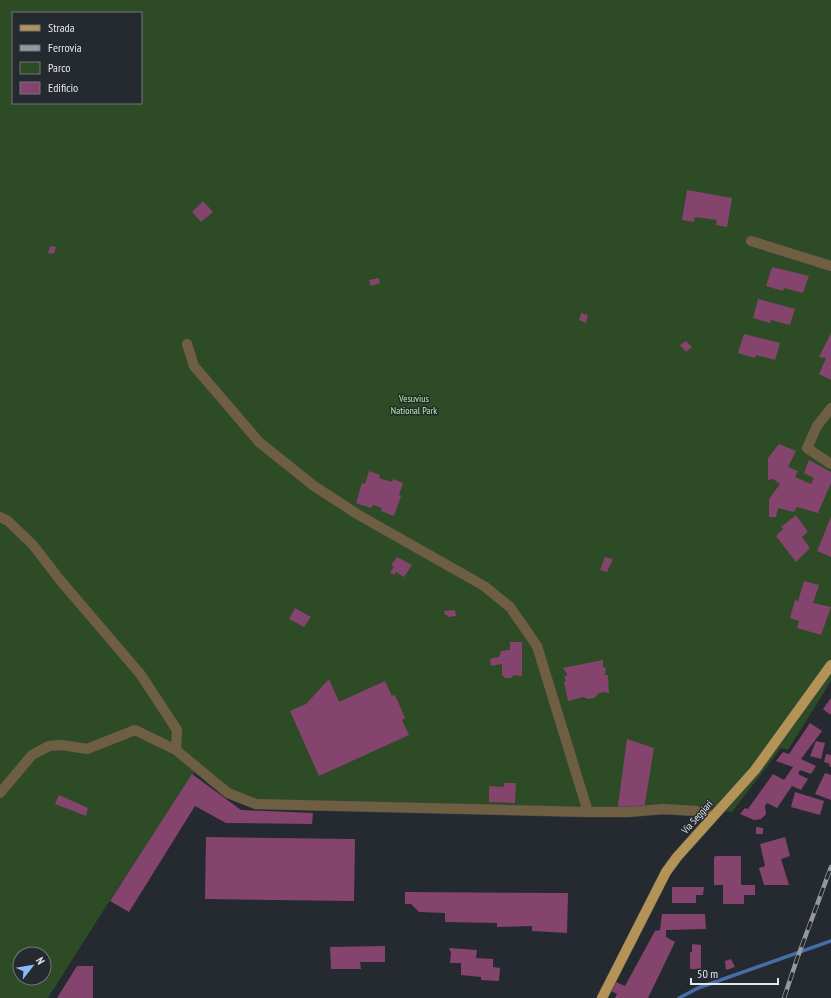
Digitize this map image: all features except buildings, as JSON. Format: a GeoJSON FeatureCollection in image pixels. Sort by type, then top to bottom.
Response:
{"type":"FeatureCollection","features":[{"type":"Feature","properties":{"kind":"main road","name":"Via Seggiari"},"geometry":{"type":"LineString","coordinates":[[602,998],[666,872],[713,816],[755,770],[831,665]]}},
{"type":"Feature","properties":{"kind":"street"},"geometry":{"type":"LineString","coordinates":[[751,241],[831,266]]}},
{"type":"Feature","properties":{"kind":"street"},"geometry":{"type":"LineString","coordinates":[[187,344],[194,366],[259,442],[314,486],[357,514],[484,586],[510,607],[537,646],[588,812]]}},
{"type":"Feature","properties":{"kind":"street"},"geometry":{"type":"LineString","coordinates":[[831,408],[817,426],[807,448],[831,464]]}},
{"type":"Feature","properties":{"kind":"street"},"geometry":{"type":"LineString","coordinates":[[0,517],[8,521],[33,546],[141,675],[177,730],[176,750]]}},
{"type":"Feature","properties":{"kind":"street"},"geometry":{"type":"LineString","coordinates":[[0,793],[32,755],[49,746],[62,745],[87,749],[135,730],[176,750],[228,793],[256,804],[588,812],[628,812],[663,809],[697,812],[713,816]]}},
{"type":"Feature","properties":{"kind":"green space","name":"Vesuvius National Park"},"geometry":{"type":"Polygon","coordinates":[[[0,0],[831,0],[831,681],[788,750],[781,748],[732,812],[680,807],[584,811],[241,803],[197,768],[112,897],[48,998],[0,998],[0,0]]]}},
{"type":"Feature","properties":{"kind":"waterway"},"geometry":{"type":"LineString","coordinates":[[679,998],[698,988],[831,941]]}},
{"type":"Feature","properties":{"kind":"railway"},"geometry":{"type":"LineString","coordinates":[[784,998],[831,867]]}}]}
